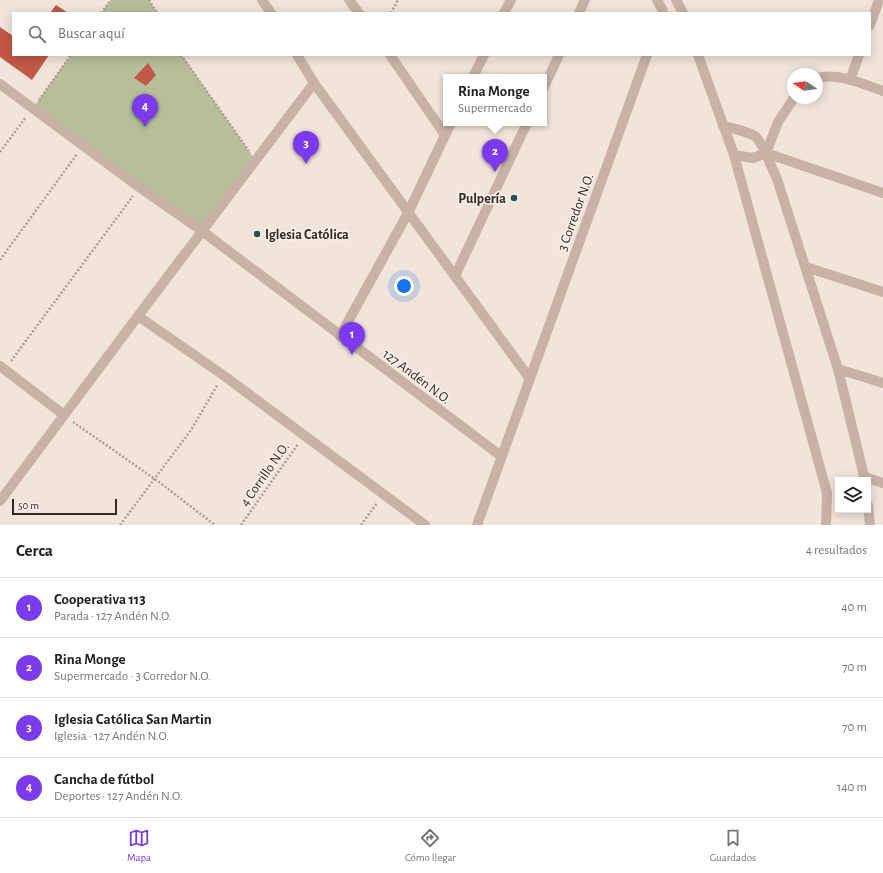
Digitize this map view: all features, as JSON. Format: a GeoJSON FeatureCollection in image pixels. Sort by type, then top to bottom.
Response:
{"type":"FeatureCollection","features":[{"type":"Feature","properties":{"kind":"street"},"geometry":{"type":"LineString","coordinates":[[262,0],[270,12]]}},
{"type":"Feature","properties":{"kind":"street"},"geometry":{"type":"LineString","coordinates":[[349,0],[358,12]]}},
{"type":"Feature","properties":{"kind":"street"},"geometry":{"type":"LineString","coordinates":[[505,12],[511,0]]}},
{"type":"Feature","properties":{"kind":"street"},"geometry":{"type":"LineString","coordinates":[[579,12],[585,0]]}},
{"type":"Feature","properties":{"kind":"street"},"geometry":{"type":"LineString","coordinates":[[657,0],[663,12]]}},
{"type":"Feature","properties":{"kind":"street"},"geometry":{"type":"LineString","coordinates":[[676,0],[682,12]]}},
{"type":"Feature","properties":{"kind":"street"},"geometry":{"type":"LineString","coordinates":[[871,22],[879,0]]}},
{"type":"Feature","properties":{"kind":"street"},"geometry":{"type":"LineString","coordinates":[[298,56],[314,83],[530,379]]}},
{"type":"Feature","properties":{"kind":"street"},"geometry":{"type":"LineString","coordinates":[[391,56],[445,135]]}},
{"type":"Feature","properties":{"kind":"street"},"geometry":{"type":"LineString","coordinates":[[474,74],[484,56]]}},
{"type":"Feature","properties":{"kind":"street"},"geometry":{"type":"LineString","coordinates":[[547,81],[559,56]]}},
{"type":"Feature","properties":{"kind":"street","name":"3 Corredor N.O."},"geometry":{"type":"LineString","coordinates":[[477,525],[647,56]]}},
{"type":"Feature","properties":{"kind":"street"},"geometry":{"type":"LineString","coordinates":[[698,56],[734,155],[827,493],[826,525]]}},
{"type":"Feature","properties":{"kind":"street"},"geometry":{"type":"LineString","coordinates":[[850,80],[859,56]]}},
{"type":"Feature","properties":{"kind":"street"},"geometry":{"type":"LineString","coordinates":[[823,76],[850,80],[883,91]]}},
{"type":"Feature","properties":{"kind":"street"},"geometry":{"type":"LineString","coordinates":[[0,501],[314,83]]}},
{"type":"Feature","properties":{"kind":"street","name":"127 Andén N.O."},"geometry":{"type":"LineString","coordinates":[[0,84],[139,187],[202,231],[502,456]]}},
{"type":"Feature","properties":{"kind":"street"},"geometry":{"type":"LineString","coordinates":[[766,153],[778,122],[790,104]]}},
{"type":"Feature","properties":{"kind":"street"},"geometry":{"type":"LineString","coordinates":[[340,336],[408,213],[450,126]]}},
{"type":"Feature","properties":{"kind":"street"},"geometry":{"type":"LineString","coordinates":[[455,276],[526,126]]}},
{"type":"Feature","properties":{"kind":"street"},"geometry":{"type":"LineString","coordinates":[[723,126],[730,127],[756,137],[766,153],[777,180],[838,369],[865,477]]}},
{"type":"Feature","properties":{"kind":"street"},"geometry":{"type":"LineString","coordinates":[[734,155],[753,158],[766,153],[883,193]]}},
{"type":"Feature","properties":{"kind":"street"},"geometry":{"type":"LineString","coordinates":[[806,267],[883,292]]}},
{"type":"Feature","properties":{"kind":"street"},"geometry":{"type":"LineString","coordinates":[[138,316],[223,375],[425,525]]}},
{"type":"Feature","properties":{"kind":"street"},"geometry":{"type":"LineString","coordinates":[[2,368],[64,415]]}},
{"type":"Feature","properties":{"kind":"street"},"geometry":{"type":"LineString","coordinates":[[838,369],[883,383]]}},
{"type":"Feature","properties":{"kind":"street"},"geometry":{"type":"LineString","coordinates":[[871,480],[883,483]]}},
{"type":"Feature","properties":{"kind":"street"},"geometry":{"type":"LineString","coordinates":[[869,513],[870,525]]}},
{"type":"Feature","properties":{"kind":"path"},"geometry":{"type":"LineString","coordinates":[[102,12],[111,0]]}},
{"type":"Feature","properties":{"kind":"path"},"geometry":{"type":"LineString","coordinates":[[149,0],[156,12]]}},
{"type":"Feature","properties":{"kind":"path"},"geometry":{"type":"LineString","coordinates":[[392,12],[398,0]]}},
{"type":"Feature","properties":{"kind":"path"},"geometry":{"type":"LineString","coordinates":[[182,56],[255,160]]}},
{"type":"Feature","properties":{"kind":"path"},"geometry":{"type":"LineString","coordinates":[[0,260],[84,145]]}},
{"type":"Feature","properties":{"kind":"path"},"geometry":{"type":"LineString","coordinates":[[2,368],[139,187]]}},
{"type":"Feature","properties":{"kind":"path"},"geometry":{"type":"LineString","coordinates":[[120,525],[190,430],[223,375]]}},
{"type":"Feature","properties":{"kind":"path"},"geometry":{"type":"LineString","coordinates":[[64,415],[155,479],[215,525]]}},
{"type":"Feature","properties":{"kind":"path","name":"4 Corrillo N.O."},"geometry":{"type":"LineString","coordinates":[[241,525],[304,435]]}},
{"type":"Feature","properties":{"kind":"path"},"geometry":{"type":"LineString","coordinates":[[361,525],[383,494]]}},
{"type":"Feature","properties":{"kind":"green space"},"geometry":{"type":"Polygon","coordinates":[[[111,0],[149,0],[156,12],[102,12],[111,0]]]}},
{"type":"Feature","properties":{"kind":"green space"},"geometry":{"type":"Polygon","coordinates":[[[70,56],[183,56],[255,160],[202,231],[33,108],[70,56]]]}},
{"type":"Feature","properties":{"kind":"building"},"geometry":{"type":"Polygon","coordinates":[[[56,5],[66,12],[51,12],[56,5]]]}},
{"type":"Feature","properties":{"kind":"building"},"geometry":{"type":"Polygon","coordinates":[[[0,27],[12,35],[12,56],[48,56],[32,80],[0,57],[0,27]]]}},
{"type":"Feature","properties":{"kind":"building"},"geometry":{"type":"Polygon","coordinates":[[[148,63],[156,75],[146,86],[134,78],[148,63]]]}},
{"type":"Feature","properties":{"kind":"place","name":"Cancha de fútbol"},"geometry":{"type":"Point","coordinates":[145,127]}},
{"type":"Feature","properties":{"kind":"place","name":"Iglesia Católica San Martin"},"geometry":{"type":"Point","coordinates":[306,164]}},
{"type":"Feature","properties":{"kind":"place","name":"Rina Monge"},"geometry":{"type":"Point","coordinates":[495,172]}},
{"type":"Feature","properties":{"kind":"place","name":"Pulpería"},"geometry":{"type":"Point","coordinates":[514,198]}},
{"type":"Feature","properties":{"kind":"place","name":"Iglesia Católica"},"geometry":{"type":"Point","coordinates":[257,234]}},
{"type":"Feature","properties":{"kind":"place","name":"Cooperativa 113"},"geometry":{"type":"Point","coordinates":[352,355]}}]}
